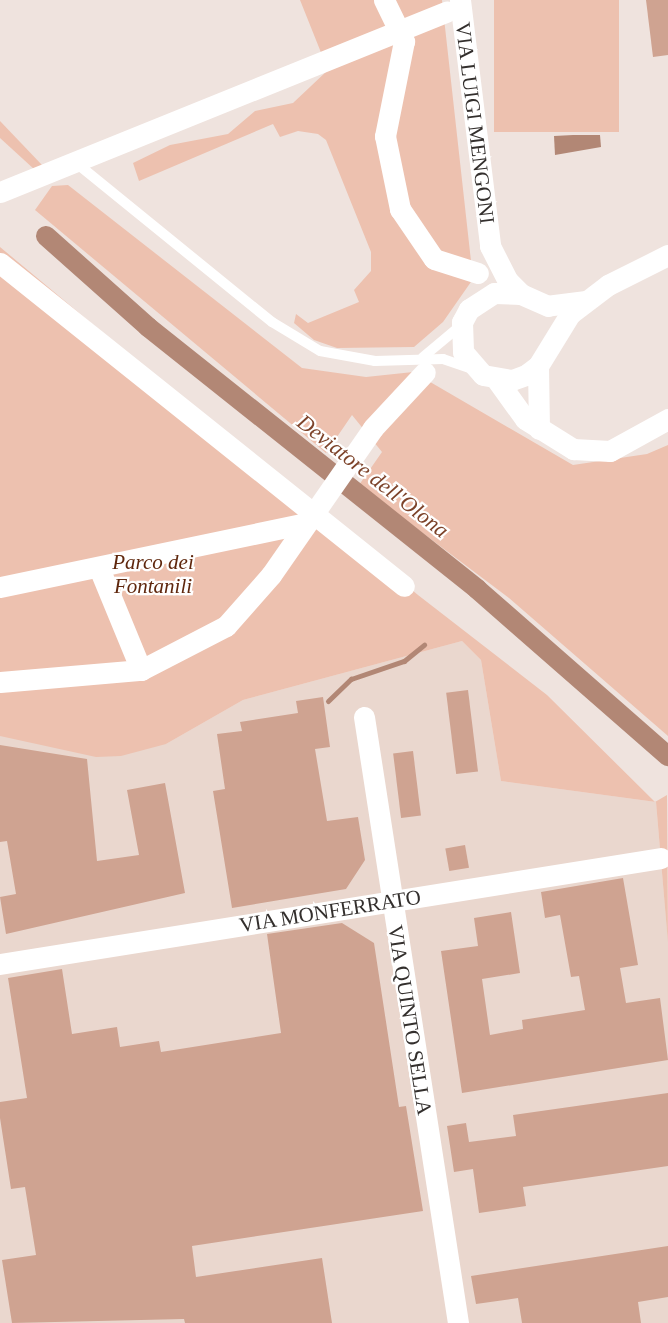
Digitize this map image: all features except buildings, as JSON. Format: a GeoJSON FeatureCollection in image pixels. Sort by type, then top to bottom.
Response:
{"type":"FeatureCollection","features":[{"type":"Feature","properties":{"kind":"street"},"geometry":{"type":"LineString","coordinates":[[384,0],[403,30],[385,136],[400,209],[434,259],[478,273]]}},
{"type":"Feature","properties":{"kind":"street"},"geometry":{"type":"LineString","coordinates":[[0,192],[403,30],[453,5]]}},
{"type":"Feature","properties":{"kind":"street","name":"VIA LUIGI MENGONI"},"geometry":{"type":"LineString","coordinates":[[453,5],[490,246],[508,281],[527,298]]}},
{"type":"Feature","properties":{"kind":"street","name":"VIA LUIGI MENGONI"},"geometry":{"type":"LineString","coordinates":[[480,298],[490,246]]}},
{"type":"Feature","properties":{"kind":"street"},"geometry":{"type":"LineString","coordinates":[[490,377],[512,380],[542,360],[570,314],[586,300],[668,255]]}},
{"type":"Feature","properties":{"kind":"street"},"geometry":{"type":"LineString","coordinates":[[0,263],[404,586]]}},
{"type":"Feature","properties":{"kind":"street"},"geometry":{"type":"LineString","coordinates":[[586,300],[548,306],[527,298],[494,293],[480,298],[462,322],[463,352],[490,377],[538,429],[573,449],[594,452],[627,445],[668,419]]}},
{"type":"Feature","properties":{"kind":"street"},"geometry":{"type":"LineString","coordinates":[[527,298],[548,324],[542,360],[538,429]]}},
{"type":"Feature","properties":{"kind":"street"},"geometry":{"type":"LineString","coordinates":[[0,682],[141,670],[226,627],[271,575],[311,512],[423,365]]}},
{"type":"Feature","properties":{"kind":"street"},"geometry":{"type":"LineString","coordinates":[[0,586],[99,568],[311,512]]}},
{"type":"Feature","properties":{"kind":"street"},"geometry":{"type":"LineString","coordinates":[[99,568],[141,670]]}},
{"type":"Feature","properties":{"kind":"street","name":"VIA QUINTO SELLA"},"geometry":{"type":"LineString","coordinates":[[364,717],[458,1323]]}},
{"type":"Feature","properties":{"kind":"street","name":"VIA MONFERRATO"},"geometry":{"type":"LineString","coordinates":[[0,964],[661,858]]}},
{"type":"Feature","properties":{"kind":"lane"},"geometry":{"type":"LineString","coordinates":[[75,162],[272,322],[320,351],[344,358],[423,365],[458,362],[490,377]]}},
{"type":"Feature","properties":{"kind":"lane"},"geometry":{"type":"LineString","coordinates":[[423,365],[452,338],[462,322]]}},
{"type":"Feature","properties":{"kind":"shaded area"},"geometry":{"type":"Polygon","coordinates":[[[600,135],[601,147],[555,155],[554,136],[600,135]]]}},
{"type":"Feature","properties":{"kind":"shaded area"},"geometry":{"type":"Polygon","coordinates":[[[462,641],[481,660],[501,781],[656,802],[668,943],[668,1323],[0,1323],[0,735],[166,744],[243,700],[462,641]]]}},
{"type":"Feature","properties":{"kind":"green space"},"geometry":{"type":"Polygon","coordinates":[[[300,0],[442,0],[473,279],[443,322],[414,347],[337,348],[314,340],[294,323],[296,314],[308,323],[359,302],[354,290],[371,271],[371,252],[326,140],[318,134],[298,131],[280,137],[273,124],[139,181],[133,163],[170,145],[228,134],[255,111],[293,103],[328,70],[300,0]]]}},
{"type":"Feature","properties":{"kind":"green space"},"geometry":{"type":"Polygon","coordinates":[[[494,0],[619,0],[619,132],[494,132],[494,0]]]}},
{"type":"Feature","properties":{"kind":"green space"},"geometry":{"type":"Polygon","coordinates":[[[0,121],[42,165],[35,170],[0,138],[0,121]]]}},
{"type":"Feature","properties":{"kind":"green space"},"geometry":{"type":"Polygon","coordinates":[[[68,185],[302,368],[366,377],[413,372],[573,465],[647,454],[668,445],[668,736],[509,598],[359,485],[382,452],[352,415],[326,453],[35,210],[52,186],[68,185]]]}},
{"type":"Feature","properties":{"kind":"green space","name":"Parco dei Fontanili"},"geometry":{"type":"Polygon","coordinates":[[[0,247],[418,595],[547,695],[655,802],[501,781],[481,660],[462,641],[243,700],[166,744],[121,756],[96,757],[0,736],[0,247]]]}},
{"type":"Feature","properties":{"kind":"green space"},"geometry":{"type":"Polygon","coordinates":[[[667,795],[668,943],[656,802],[667,795]]]}},
{"type":"Feature","properties":{"kind":"waterway","name":"Deviatore dell'Olona"},"geometry":{"type":"LineString","coordinates":[[46,236],[148,327],[477,589],[668,756]]}},
{"type":"Feature","properties":{"kind":"waterway"},"geometry":{"type":"LineString","coordinates":[[328,701],[351,679],[404,661],[424,645]]}}]}
